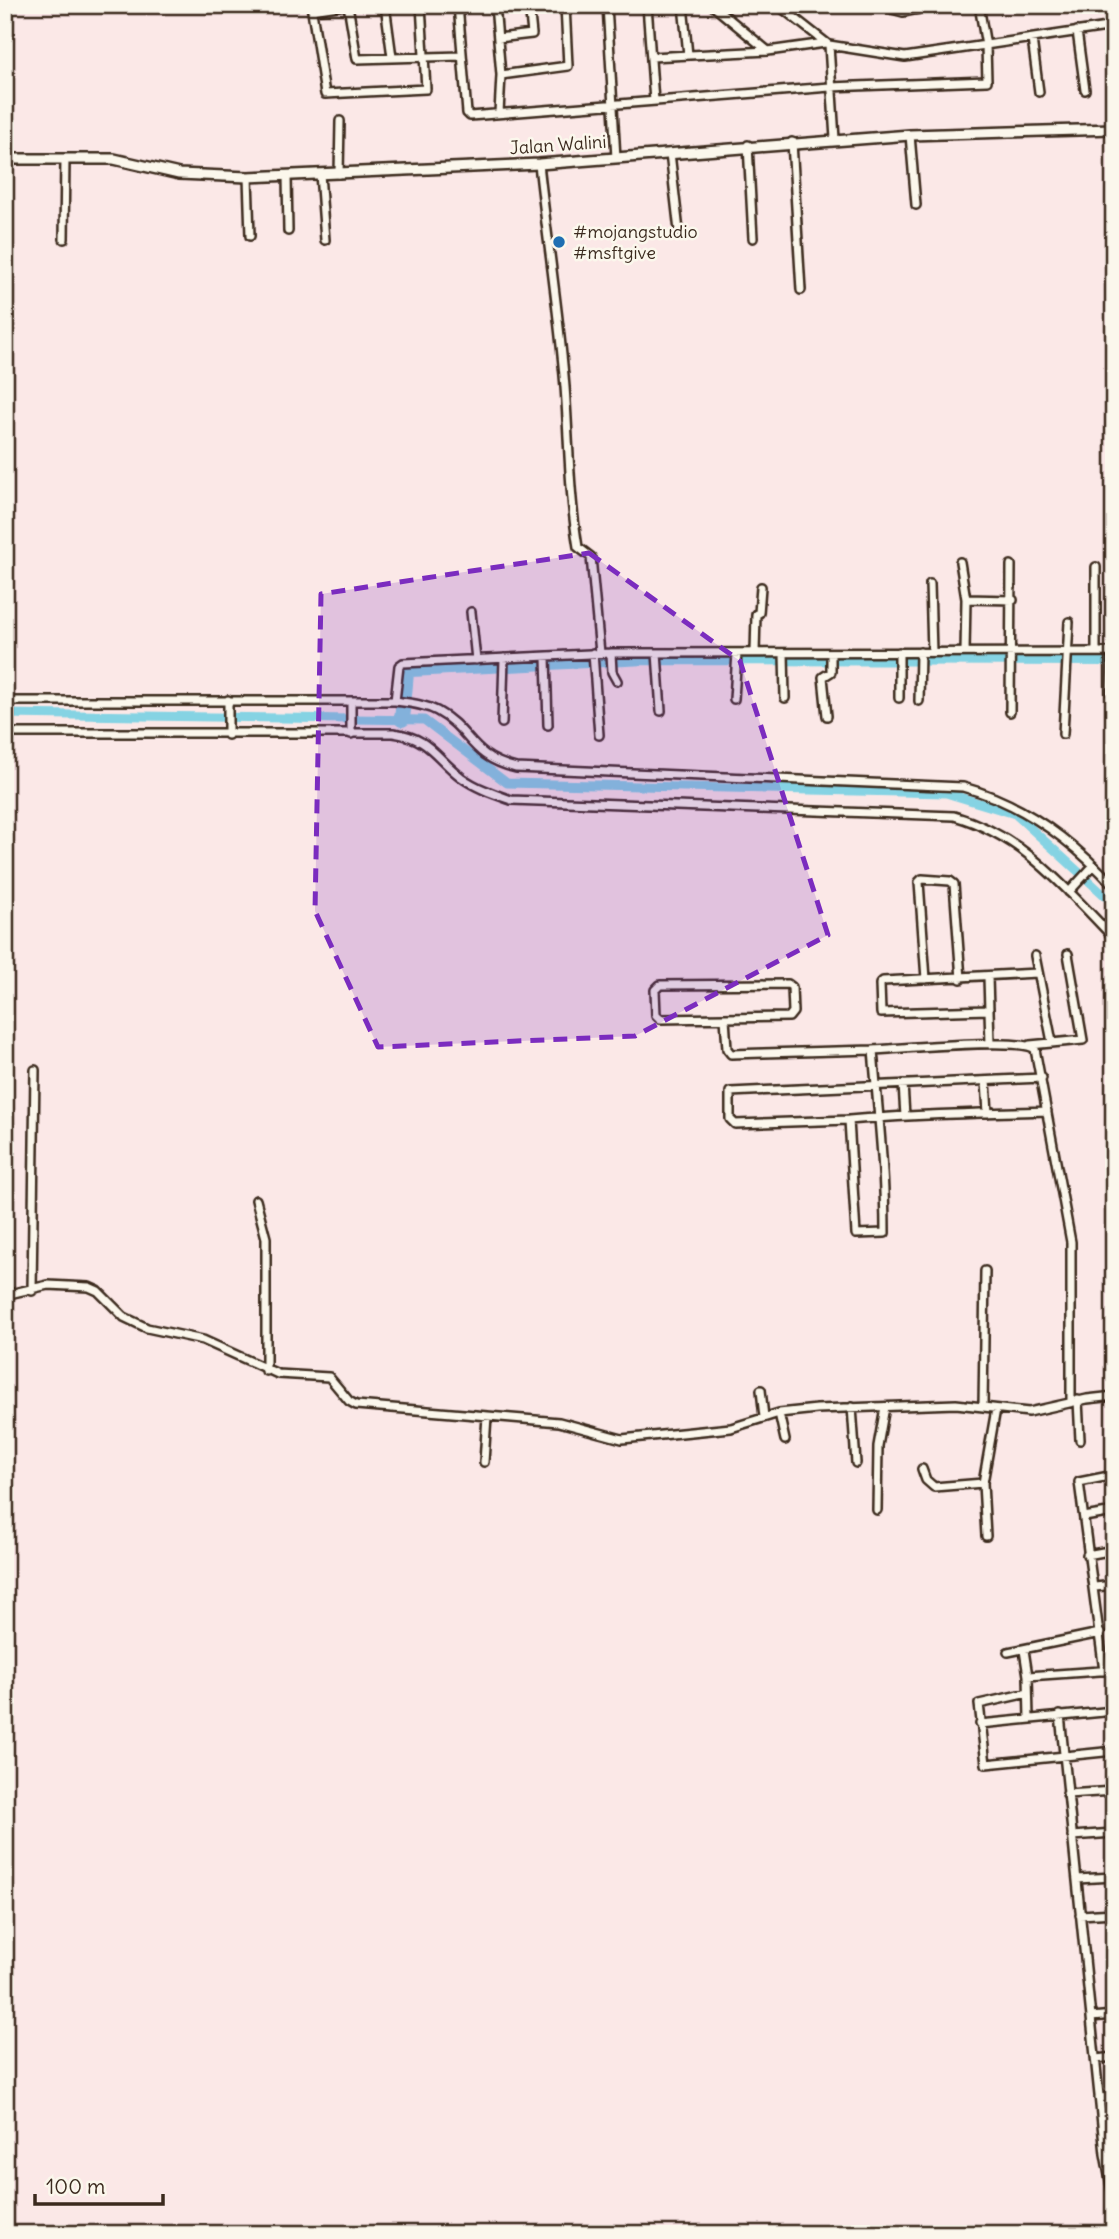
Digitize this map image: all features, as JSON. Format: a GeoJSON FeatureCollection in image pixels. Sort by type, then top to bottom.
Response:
{"type":"FeatureCollection","features":[{"type":"Feature","properties":{"kind":"street"},"geometry":{"type":"LineString","coordinates":[[421,5],[424,57],[427,88],[325,94],[312,7],[346,5],[356,58],[424,57],[461,55]]}},
{"type":"Feature","properties":{"kind":"street"},"geometry":{"type":"LineString","coordinates":[[385,5],[392,57]]}},
{"type":"Feature","properties":{"kind":"street"},"geometry":{"type":"LineString","coordinates":[[458,5],[467,113],[470,116],[830,87],[987,81],[986,46],[979,5]]}},
{"type":"Feature","properties":{"kind":"street"},"geometry":{"type":"LineString","coordinates":[[495,5],[501,75],[499,113]]}},
{"type":"Feature","properties":{"kind":"street"},"geometry":{"type":"LineString","coordinates":[[499,38],[532,34],[529,5]]}},
{"type":"Feature","properties":{"kind":"street"},"geometry":{"type":"LineString","coordinates":[[501,75],[568,66],[565,5]]}},
{"type":"Feature","properties":{"kind":"street"},"geometry":{"type":"LineString","coordinates":[[607,5],[616,158]]}},
{"type":"Feature","properties":{"kind":"street"},"geometry":{"type":"LineString","coordinates":[[647,5],[654,101]]}},
{"type":"Feature","properties":{"kind":"street"},"geometry":{"type":"LineString","coordinates":[[683,5],[688,55]]}},
{"type":"Feature","properties":{"kind":"street"},"geometry":{"type":"LineString","coordinates":[[712,5],[768,51]]}},
{"type":"Feature","properties":{"kind":"street"},"geometry":{"type":"LineString","coordinates":[[778,5],[827,44],[835,139]]}},
{"type":"Feature","properties":{"kind":"street"},"geometry":{"type":"LineString","coordinates":[[877,5],[903,12],[939,5]]}},
{"type":"Feature","properties":{"kind":"street"},"geometry":{"type":"LineString","coordinates":[[651,57],[768,51],[827,44],[905,57],[1114,26]]}},
{"type":"Feature","properties":{"kind":"street"},"geometry":{"type":"LineString","coordinates":[[1077,31],[1085,90]]}},
{"type":"Feature","properties":{"kind":"street"},"geometry":{"type":"LineString","coordinates":[[1032,39],[1039,92]]}},
{"type":"Feature","properties":{"kind":"street"},"geometry":{"type":"LineString","coordinates":[[339,174],[340,121]]}},
{"type":"Feature","properties":{"kind":"street","name":"Jalan Walini"},"geometry":{"type":"LineString","coordinates":[[5,159],[114,159],[179,174],[287,176],[616,158],[835,139],[1114,129]]}},
{"type":"Feature","properties":{"kind":"street"},"geometry":{"type":"LineString","coordinates":[[910,135],[916,205]]}},
{"type":"Feature","properties":{"kind":"street"},"geometry":{"type":"LineString","coordinates":[[792,142],[801,290]]}},
{"type":"Feature","properties":{"kind":"street"},"geometry":{"type":"LineString","coordinates":[[748,145],[753,238]]}},
{"type":"Feature","properties":{"kind":"street"},"geometry":{"type":"LineString","coordinates":[[670,153],[679,231]]}},
{"type":"Feature","properties":{"kind":"street"},"geometry":{"type":"LineString","coordinates":[[64,239],[65,159]]}},
{"type":"Feature","properties":{"kind":"street"},"geometry":{"type":"LineString","coordinates":[[539,163],[565,387],[567,455],[573,483],[576,536],[578,547],[591,557],[599,735]]}},
{"type":"Feature","properties":{"kind":"street"},"geometry":{"type":"LineString","coordinates":[[320,174],[325,240]]}},
{"type":"Feature","properties":{"kind":"street"},"geometry":{"type":"LineString","coordinates":[[287,176],[288,231]]}},
{"type":"Feature","properties":{"kind":"street"},"geometry":{"type":"LineString","coordinates":[[248,177],[250,236]]}},
{"type":"Feature","properties":{"kind":"street"},"geometry":{"type":"LineString","coordinates":[[960,562],[967,599],[965,652]]}},
{"type":"Feature","properties":{"kind":"street"},"geometry":{"type":"LineString","coordinates":[[1010,712],[1013,600],[1011,565]]}},
{"type":"Feature","properties":{"kind":"street"},"geometry":{"type":"LineString","coordinates":[[1096,567],[1096,651]]}},
{"type":"Feature","properties":{"kind":"street"},"geometry":{"type":"LineString","coordinates":[[930,584],[932,652]]}},
{"type":"Feature","properties":{"kind":"street"},"geometry":{"type":"LineString","coordinates":[[755,653],[756,614],[759,613],[761,587]]}},
{"type":"Feature","properties":{"kind":"street"},"geometry":{"type":"LineString","coordinates":[[967,599],[1013,600]]}},
{"type":"Feature","properties":{"kind":"street"},"geometry":{"type":"LineString","coordinates":[[471,612],[476,660]]}},
{"type":"Feature","properties":{"kind":"street"},"geometry":{"type":"LineString","coordinates":[[1063,734],[1069,622]]}},
{"type":"Feature","properties":{"kind":"street"},"geometry":{"type":"LineString","coordinates":[[395,701],[400,663],[737,656],[755,653],[783,656],[919,656],[932,652],[965,652],[1066,656],[1096,651],[1113,655],[1111,694]]}},
{"type":"Feature","properties":{"kind":"street"},"geometry":{"type":"LineString","coordinates":[[657,656],[661,711]]}},
{"type":"Feature","properties":{"kind":"street"},"geometry":{"type":"LineString","coordinates":[[734,699],[737,656]]}},
{"type":"Feature","properties":{"kind":"street"},"geometry":{"type":"LineString","coordinates":[[783,656],[785,698]]}},
{"type":"Feature","properties":{"kind":"street"},"geometry":{"type":"LineString","coordinates":[[827,716],[824,677],[831,672],[831,656]]}},
{"type":"Feature","properties":{"kind":"street"},"geometry":{"type":"LineString","coordinates":[[899,656],[900,698]]}},
{"type":"Feature","properties":{"kind":"street"},"geometry":{"type":"LineString","coordinates":[[919,656],[919,701]]}},
{"type":"Feature","properties":{"kind":"street"},"geometry":{"type":"LineString","coordinates":[[611,657],[617,681]]}},
{"type":"Feature","properties":{"kind":"street"},"geometry":{"type":"LineString","coordinates":[[547,661],[548,725]]}},
{"type":"Feature","properties":{"kind":"street"},"geometry":{"type":"LineString","coordinates":[[502,723],[504,662]]}},
{"type":"Feature","properties":{"kind":"street"},"geometry":{"type":"LineString","coordinates":[[5,701],[228,701],[351,706],[395,701],[425,705],[440,713],[479,753],[498,764],[516,768],[963,787],[992,795],[1025,811],[1070,843],[1092,868],[1110,876],[1114,886]]}},
{"type":"Feature","properties":{"kind":"street"},"geometry":{"type":"LineString","coordinates":[[228,701],[228,733]]}},
{"type":"Feature","properties":{"kind":"street"},"geometry":{"type":"LineString","coordinates":[[351,706],[351,731]]}},
{"type":"Feature","properties":{"kind":"street"},"geometry":{"type":"LineString","coordinates":[[5,733],[351,731],[411,736],[423,741],[461,777],[488,792],[512,800],[954,816],[1000,833],[1025,850],[1071,889],[1114,938]]}},
{"type":"Feature","properties":{"kind":"street"},"geometry":{"type":"LineString","coordinates":[[1071,889],[1092,868]]}},
{"type":"Feature","properties":{"kind":"street"},"geometry":{"type":"LineString","coordinates":[[926,979],[919,882],[922,879],[950,881],[954,884],[961,979]]}},
{"type":"Feature","properties":{"kind":"street"},"geometry":{"type":"LineString","coordinates":[[725,1018],[727,1049],[732,1054],[990,1044],[1030,1045],[1080,1041],[1084,1036],[1068,954]]}},
{"type":"Feature","properties":{"kind":"street"},"geometry":{"type":"LineString","coordinates":[[1035,956],[1052,1042]]}},
{"type":"Feature","properties":{"kind":"street"},"geometry":{"type":"LineString","coordinates":[[989,1010],[881,1013],[881,982],[1038,973]]}},
{"type":"Feature","properties":{"kind":"street"},"geometry":{"type":"LineString","coordinates":[[988,977],[990,1044]]}},
{"type":"Feature","properties":{"kind":"street"},"geometry":{"type":"LineString","coordinates":[[791,985],[792,1016],[725,1018],[657,1018],[657,986],[791,985]]}},
{"type":"Feature","properties":{"kind":"street"},"geometry":{"type":"LineString","coordinates":[[1030,1045],[1038,1055],[1071,1242],[1074,1401],[1080,1440]]}},
{"type":"Feature","properties":{"kind":"street"},"geometry":{"type":"LineString","coordinates":[[849,1120],[853,1231],[860,1236],[883,1234],[883,1149],[873,1050]]}},
{"type":"Feature","properties":{"kind":"street"},"geometry":{"type":"LineString","coordinates":[[32,1291],[35,1070]]}},
{"type":"Feature","properties":{"kind":"street"},"geometry":{"type":"LineString","coordinates":[[1042,1078],[730,1092],[730,1119],[735,1124],[1047,1111]]}},
{"type":"Feature","properties":{"kind":"street"},"geometry":{"type":"LineString","coordinates":[[986,1081],[988,1113]]}},
{"type":"Feature","properties":{"kind":"street"},"geometry":{"type":"LineString","coordinates":[[903,1084],[905,1116]]}},
{"type":"Feature","properties":{"kind":"street"},"geometry":{"type":"LineString","coordinates":[[256,1200],[266,1238],[268,1272],[266,1371]]}},
{"type":"Feature","properties":{"kind":"street"},"geometry":{"type":"LineString","coordinates":[[983,1406],[985,1271]]}},
{"type":"Feature","properties":{"kind":"street"},"geometry":{"type":"LineString","coordinates":[[5,1295],[32,1291],[48,1285],[89,1287],[98,1291],[124,1317],[146,1328],[203,1340],[266,1371],[287,1376],[328,1377],[349,1401],[356,1405],[559,1422],[622,1438],[731,1428],[779,1413],[852,1407],[956,1404],[1029,1412],[1074,1401],[1114,1396]]}},
{"type":"Feature","properties":{"kind":"street"},"geometry":{"type":"LineString","coordinates":[[761,1390],[764,1417]]}},
{"type":"Feature","properties":{"kind":"street"},"geometry":{"type":"LineString","coordinates":[[852,1407],[856,1463]]}},
{"type":"Feature","properties":{"kind":"street"},"geometry":{"type":"LineString","coordinates":[[877,1510],[878,1446],[885,1407]]}},
{"type":"Feature","properties":{"kind":"street"},"geometry":{"type":"LineString","coordinates":[[986,1536],[983,1483],[996,1409]]}},
{"type":"Feature","properties":{"kind":"street"},"geometry":{"type":"LineString","coordinates":[[779,1413],[785,1440]]}},
{"type":"Feature","properties":{"kind":"street"},"geometry":{"type":"LineString","coordinates":[[484,1462],[487,1416]]}},
{"type":"Feature","properties":{"kind":"street"},"geometry":{"type":"LineString","coordinates":[[922,1469],[926,1480],[939,1488],[983,1483]]}},
{"type":"Feature","properties":{"kind":"street"},"geometry":{"type":"LineString","coordinates":[[1104,1671],[1095,1587],[1087,1555],[1080,1480],[1114,1475]]}},
{"type":"Feature","properties":{"kind":"street"},"geometry":{"type":"LineString","coordinates":[[1084,1517],[1114,1512]]}},
{"type":"Feature","properties":{"kind":"street"},"geometry":{"type":"LineString","coordinates":[[1087,1555],[1114,1550]]}},
{"type":"Feature","properties":{"kind":"street"},"geometry":{"type":"LineString","coordinates":[[1095,1587],[1114,1584]]}},
{"type":"Feature","properties":{"kind":"street"},"geometry":{"type":"LineString","coordinates":[[1008,1652],[1100,1633]]}},
{"type":"Feature","properties":{"kind":"street"},"geometry":{"type":"LineString","coordinates":[[1024,1650],[1028,1676],[1029,1719]]}},
{"type":"Feature","properties":{"kind":"street"},"geometry":{"type":"LineString","coordinates":[[1028,1676],[1114,1670]]}},
{"type":"Feature","properties":{"kind":"street"},"geometry":{"type":"LineString","coordinates":[[1028,1693],[981,1702],[978,1710],[986,1764],[1114,1751]]}},
{"type":"Feature","properties":{"kind":"street"},"geometry":{"type":"LineString","coordinates":[[980,1724],[1114,1711]]}},
{"type":"Feature","properties":{"kind":"street"},"geometry":{"type":"LineString","coordinates":[[1060,1716],[1103,2136],[1114,2202]]}},
{"type":"Feature","properties":{"kind":"street"},"geometry":{"type":"LineString","coordinates":[[1068,1794],[1114,1791]]}},
{"type":"Feature","properties":{"kind":"street"},"geometry":{"type":"LineString","coordinates":[[1072,1836],[1114,1833]]}},
{"type":"Feature","properties":{"kind":"street"},"geometry":{"type":"LineString","coordinates":[[1077,1879],[1114,1877]]}},
{"type":"Feature","properties":{"kind":"street"},"geometry":{"type":"LineString","coordinates":[[1080,1915],[1114,1913]]}},
{"type":"Feature","properties":{"kind":"street"},"geometry":{"type":"LineString","coordinates":[[1091,2017],[1114,2015]]}},
{"type":"Feature","properties":{"kind":"street"},"geometry":{"type":"LineString","coordinates":[[1097,2059],[1114,2057]]}},
{"type":"Feature","properties":{"kind":"street"},"geometry":{"type":"LineString","coordinates":[[1100,2098],[1114,2097]]}},
{"type":"Feature","properties":{"kind":"street"},"geometry":{"type":"LineString","coordinates":[[1103,2136],[1114,2134]]}},
{"type":"Feature","properties":{"kind":"highlighted area"},"geometry":{"type":"Polygon","coordinates":[[[589,553],[740,661],[828,935],[635,1036],[378,1047],[315,911],[321,594],[589,553]]]}},
{"type":"Feature","properties":{"kind":"waterway"},"geometry":{"type":"LineString","coordinates":[[404,695],[406,673],[411,669],[645,657],[1114,658]]}},
{"type":"Feature","properties":{"kind":"waterway"},"geometry":{"type":"LineString","coordinates":[[402,719],[403,710]]}},
{"type":"Feature","properties":{"kind":"waterway"},"geometry":{"type":"LineString","coordinates":[[5,714],[424,720],[507,783],[946,793],[1015,814],[1114,904]]}},
{"type":"Feature","properties":{"kind":"place","name":"#mojangstudio #msftgive"},"geometry":{"type":"Point","coordinates":[559,242]}}]}
